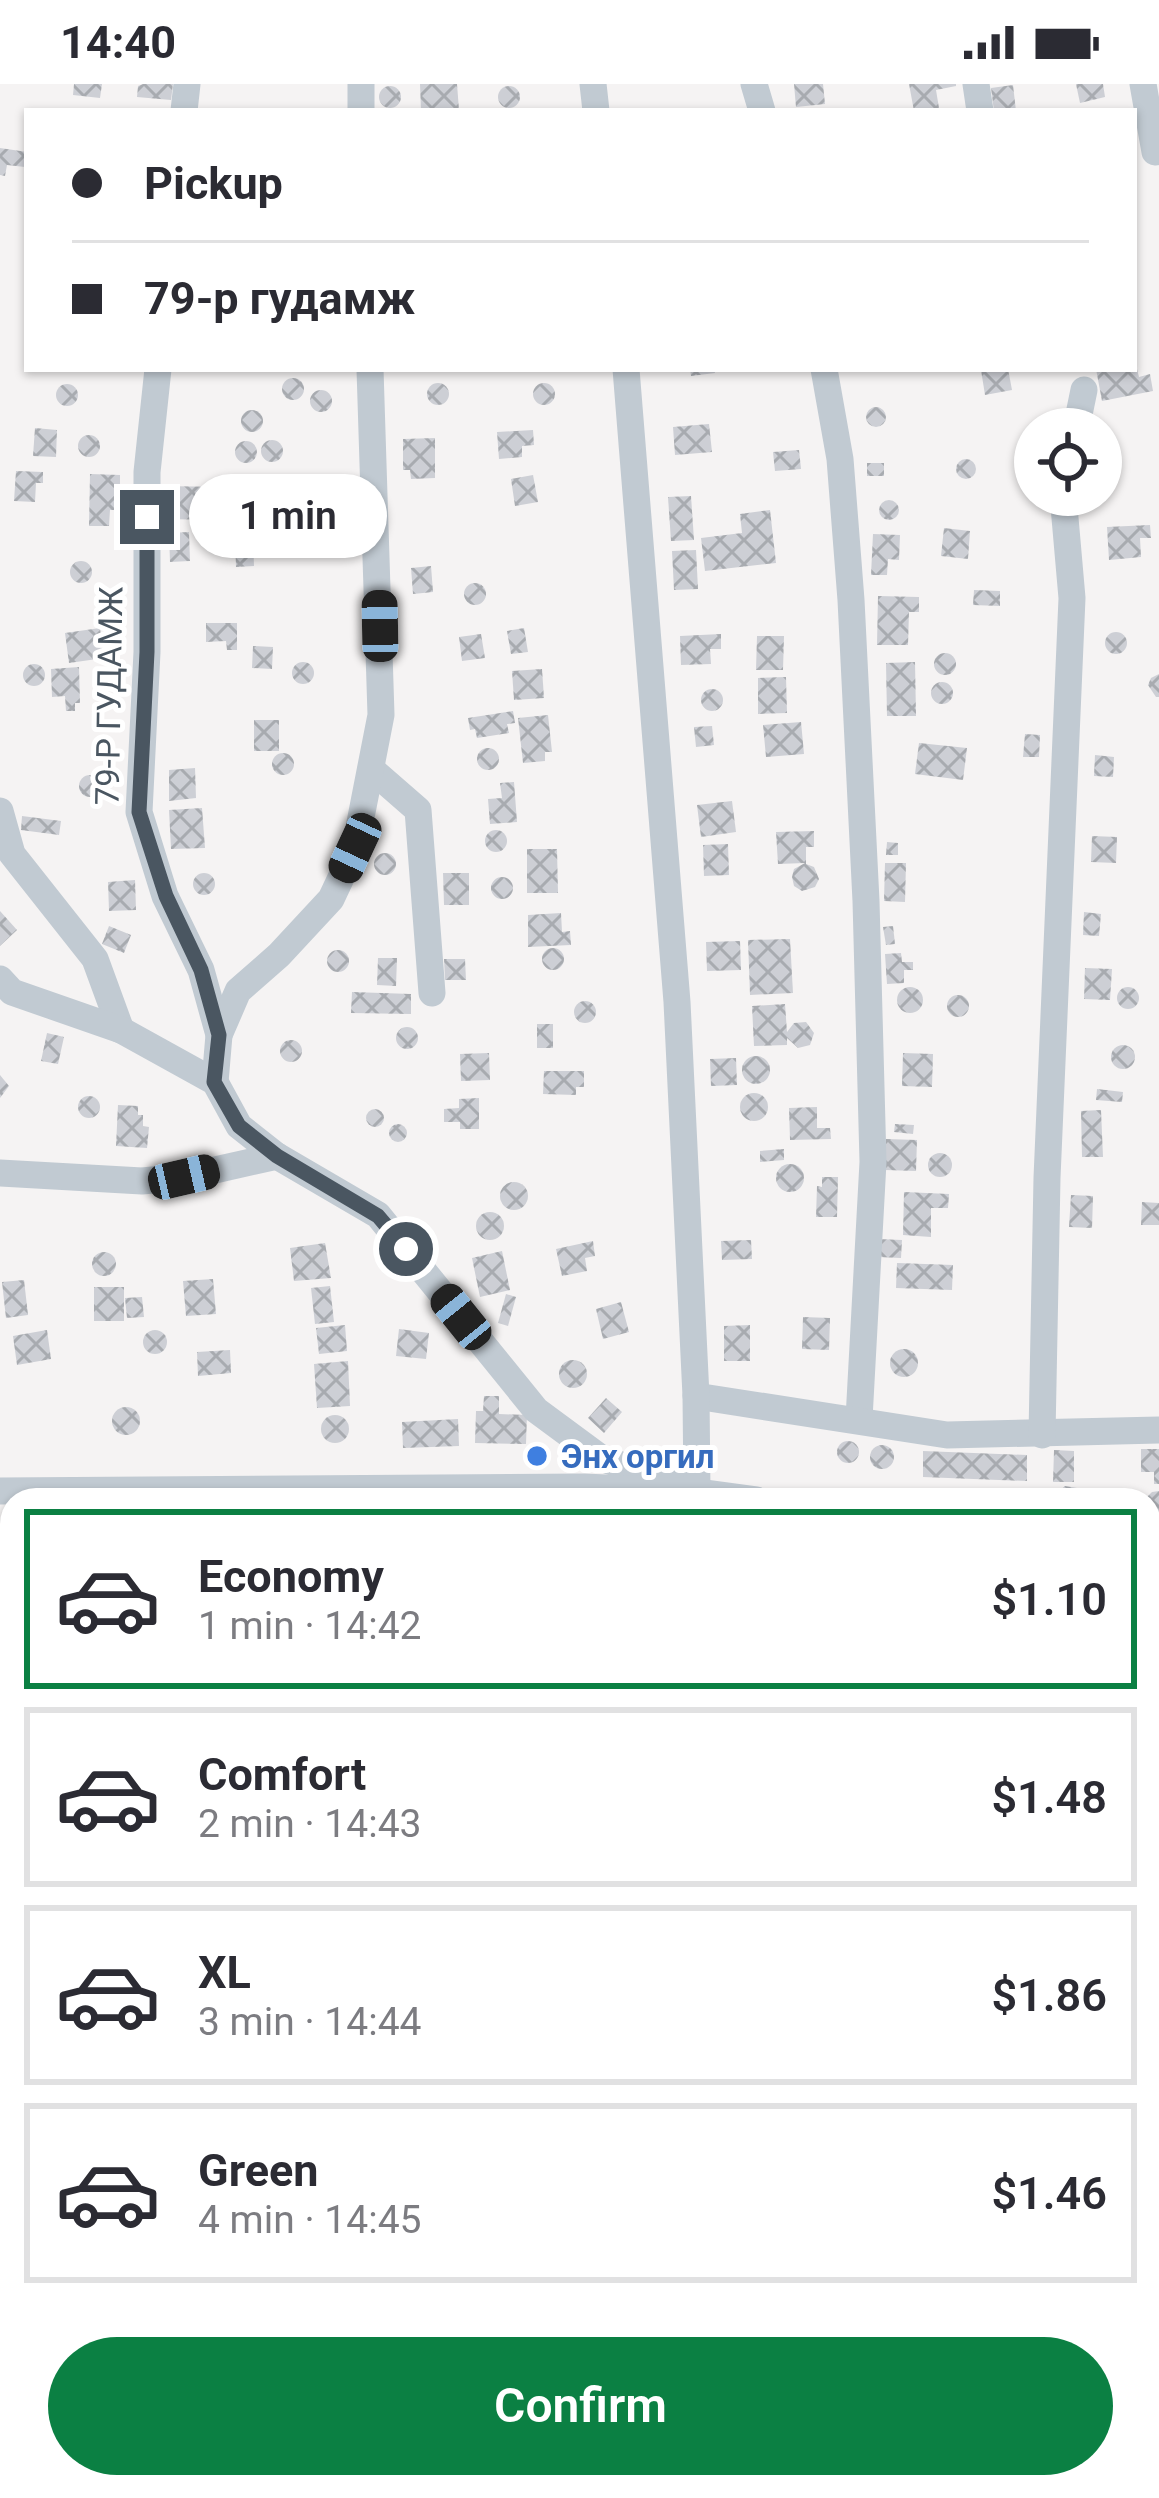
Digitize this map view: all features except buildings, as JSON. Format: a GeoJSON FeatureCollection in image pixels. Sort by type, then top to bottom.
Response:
{"type":"FeatureCollection","features":[{"type":"Feature","properties":{"kind":"street"},"geometry":{"type":"LineString","coordinates":[[1143,84],[1150,154]]}},
{"type":"Feature","properties":{"kind":"street","name":"79-Р ГУДАМЖ"},"geometry":{"type":"LineString","coordinates":[[158,372],[147,472],[147,652],[139,812],[166,896],[201,970],[219,1035],[214,1082]]}},
{"type":"Feature","properties":{"kind":"street"},"geometry":{"type":"LineString","coordinates":[[219,1035],[238,992],[331,899],[355,848],[381,715],[370,372]]}},
{"type":"Feature","properties":{"kind":"street"},"geometry":{"type":"LineString","coordinates":[[626,372],[677,1002],[697,1488]]}},
{"type":"Feature","properties":{"kind":"street"},"geometry":{"type":"LineString","coordinates":[[825,372],[840,459],[866,902],[873,1162],[859,1420]]}},
{"type":"Feature","properties":{"kind":"street"},"geometry":{"type":"LineString","coordinates":[[1080,408],[1084,390]]}},
{"type":"Feature","properties":{"kind":"street"},"geometry":{"type":"LineString","coordinates":[[1042,1436],[1047,1178],[1072,598],[1065,516]]}},
{"type":"Feature","properties":{"kind":"street"},"geometry":{"type":"LineString","coordinates":[[370,769],[418,810],[432,992]]}},
{"type":"Feature","properties":{"kind":"street"},"geometry":{"type":"LineString","coordinates":[[0,811],[12,854],[94,959],[121,1030]]}},
{"type":"Feature","properties":{"kind":"street"},"geometry":{"type":"LineString","coordinates":[[0,979],[12,992],[121,1030],[214,1082],[239,1126],[277,1156],[378,1216],[536,1411],[601,1458],[686,1488]]}},
{"type":"Feature","properties":{"kind":"street"},"geometry":{"type":"LineString","coordinates":[[0,1173],[142,1180],[184,1177],[277,1156]]}},
{"type":"Feature","properties":{"kind":"street"},"geometry":{"type":"LineString","coordinates":[[696,1396],[947,1435],[1159,1430]]}},
{"type":"Feature","properties":{"kind":"street"},"geometry":{"type":"LineString","coordinates":[[544,1488],[622,1488]]}},
{"type":"Feature","properties":{"kind":"place","name":"Энх оргил"},"geometry":{"type":"Point","coordinates":[537,1456]}},
{"type":"Feature","properties":{"kind":"route"},"geometry":{"type":"LineString","coordinates":[[147,517],[147,652],[139,812],[166,896],[201,970],[219,1035],[214,1082],[239,1126],[277,1156],[378,1216],[406,1249]]}}]}
